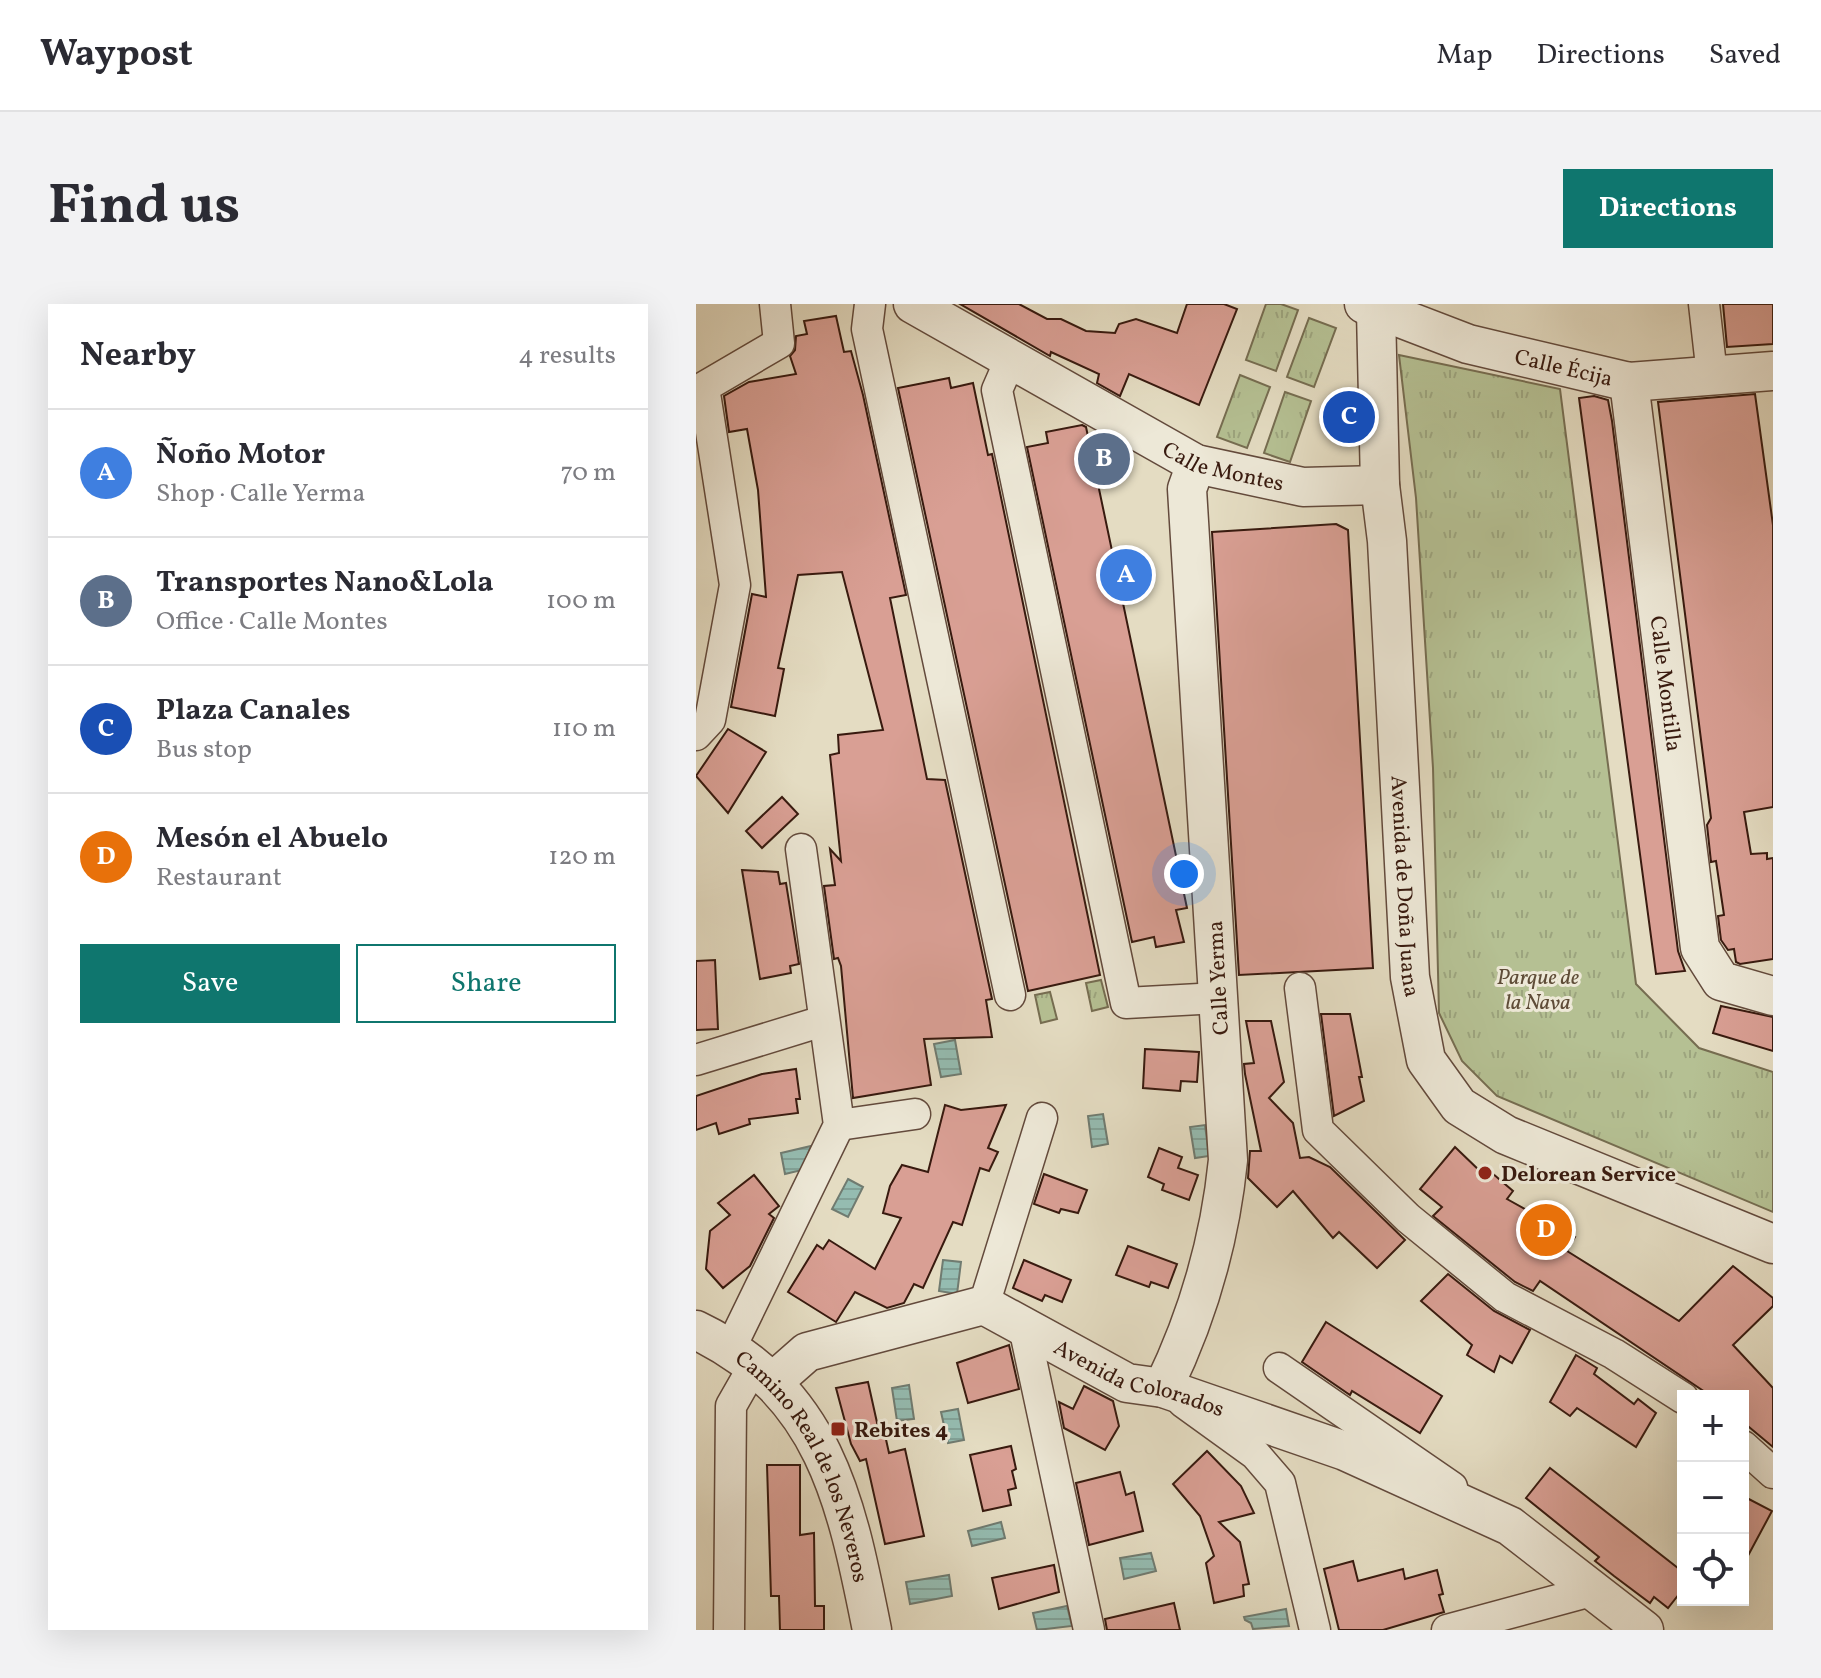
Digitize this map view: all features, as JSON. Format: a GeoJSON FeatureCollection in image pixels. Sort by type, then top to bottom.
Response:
{"type":"FeatureCollection","features":[{"type":"Feature","properties":{"kind":"street"},"geometry":{"type":"LineString","coordinates":[[696,735],[710,720],[735,585],[704,387],[779,343],[775,304]]}},
{"type":"Feature","properties":{"kind":"street"},"geometry":{"type":"LineString","coordinates":[[870,304],[867,329],[1010,995]]}},
{"type":"Feature","properties":{"kind":"street","name":"Calle Montes"},"geometry":{"type":"LineString","coordinates":[[913,304],[1196,464],[1303,487],[1380,485]]}},
{"type":"Feature","properties":{"kind":"street"},"geometry":{"type":"LineString","coordinates":[[1704,304],[1712,375]]}},
{"type":"Feature","properties":{"kind":"street","name":"Calle Écija"},"geometry":{"type":"LineString","coordinates":[[1370,308],[1468,344],[1629,382],[1773,373]]}},
{"type":"Feature","properties":{"kind":"street","name":"Avenida de Doña Juana"},"geometry":{"type":"LineString","coordinates":[[1370,308],[1380,485],[1387,541],[1410,977],[1426,1060],[1459,1106],[1506,1135],[1773,1244]]}},
{"type":"Feature","properties":{"kind":"street"},"geometry":{"type":"LineString","coordinates":[[1011,358],[997,390],[1126,1003],[1218,998]]}},
{"type":"Feature","properties":{"kind":"street","name":"Calle Montilla"},"geometry":{"type":"LineString","coordinates":[[1629,382],[1700,948],[1721,981],[1773,996]]}},
{"type":"Feature","properties":{"kind":"street","name":"Calle Yerma"},"geometry":{"type":"LineString","coordinates":[[1163,1388],[1187,1338],[1215,1244],[1228,1160],[1187,489],[1196,464]]}},
{"type":"Feature","properties":{"kind":"street"},"geometry":{"type":"LineString","coordinates":[[729,1630],[731,1406],[753,1364],[839,1125],[801,849]]}},
{"type":"Feature","properties":{"kind":"street"},"geometry":{"type":"LineString","coordinates":[[1300,988],[1318,1130],[1408,1218],[1505,1297],[1614,1354],[1677,1394]]}},
{"type":"Feature","properties":{"kind":"street"},"geometry":{"type":"LineString","coordinates":[[696,1060],[823,1021]]}},
{"type":"Feature","properties":{"kind":"street"},"geometry":{"type":"LineString","coordinates":[[839,1125],[915,1114]]}},
{"type":"Feature","properties":{"kind":"street"},"geometry":{"type":"LineString","coordinates":[[753,1364],[984,1305],[1042,1118]]}},
{"type":"Feature","properties":{"kind":"street","name":"Avenida Colorados"},"geometry":{"type":"LineString","coordinates":[[984,1305],[1127,1383],[1163,1388],[1345,1451],[1510,1526]]}},
{"type":"Feature","properties":{"kind":"street"},"geometry":{"type":"LineString","coordinates":[[1024,1327],[1089,1630]]}},
{"type":"Feature","properties":{"kind":"street","name":"Camino Real de los Neveros"},"geometry":{"type":"LineString","coordinates":[[696,1330],[753,1364],[807,1421],[839,1492],[872,1630]]}},
{"type":"Feature","properties":{"kind":"street","name":"Avenida Colorados"},"geometry":{"type":"LineString","coordinates":[[1279,1368],[1510,1526],[1644,1630]]}},
{"type":"Feature","properties":{"kind":"street"},"geometry":{"type":"LineString","coordinates":[[1163,1388],[1255,1454],[1280,1483],[1315,1630]]}},
{"type":"Feature","properties":{"kind":"street"},"geometry":{"type":"LineString","coordinates":[[1749,1451],[1773,1473]]}},
{"type":"Feature","properties":{"kind":"street"},"geometry":{"type":"LineString","coordinates":[[1447,1630],[1505,1622],[1591,1591]]}},
{"type":"Feature","properties":{"kind":"green space"},"geometry":{"type":"Polygon","coordinates":[[[1266,304],[1281,304],[1298,310],[1276,371],[1246,360],[1266,304]]]}},
{"type":"Feature","properties":{"kind":"green space"},"geometry":{"type":"Polygon","coordinates":[[[1309,318],[1336,328],[1314,387],[1287,377],[1309,318]]]}},
{"type":"Feature","properties":{"kind":"green space","name":"Parque de la Nava"},"geometry":{"type":"Polygon","coordinates":[[[1399,355],[1560,389],[1636,984],[1699,1048],[1773,1072],[1773,1212],[1497,1096],[1462,1061],[1439,1013],[1433,768],[1416,498],[1399,355]]]}},
{"type":"Feature","properties":{"kind":"green space"},"geometry":{"type":"Polygon","coordinates":[[[1240,375],[1270,387],[1247,448],[1217,437],[1240,375]]]}},
{"type":"Feature","properties":{"kind":"green space"},"geometry":{"type":"Polygon","coordinates":[[[1285,392],[1311,401],[1290,462],[1264,453],[1285,392]]]}},
{"type":"Feature","properties":{"kind":"green space"},"geometry":{"type":"Polygon","coordinates":[[[1101,980],[1108,1007],[1092,1011],[1086,983],[1101,980]]]}},
{"type":"Feature","properties":{"kind":"green space"},"geometry":{"type":"Polygon","coordinates":[[[1050,992],[1057,1019],[1041,1023],[1035,995],[1050,992]]]}},
{"type":"Feature","properties":{"kind":"water"},"geometry":{"type":"Polygon","coordinates":[[[955,1040],[961,1074],[941,1077],[934,1044],[955,1040]]]}},
{"type":"Feature","properties":{"kind":"water"},"geometry":{"type":"Polygon","coordinates":[[[1103,1114],[1108,1144],[1092,1147],[1088,1116],[1103,1114]]]}},
{"type":"Feature","properties":{"kind":"water"},"geometry":{"type":"Polygon","coordinates":[[[1205,1125],[1209,1156],[1195,1158],[1190,1127],[1205,1125]]]}},
{"type":"Feature","properties":{"kind":"water"},"geometry":{"type":"Polygon","coordinates":[[[811,1146],[802,1170],[785,1174],[781,1153],[811,1146]]]}},
{"type":"Feature","properties":{"kind":"water"},"geometry":{"type":"Polygon","coordinates":[[[848,1179],[863,1187],[848,1217],[832,1209],[848,1179]]]}},
{"type":"Feature","properties":{"kind":"water"},"geometry":{"type":"Polygon","coordinates":[[[943,1260],[961,1262],[957,1294],[939,1291],[943,1260]]]}},
{"type":"Feature","properties":{"kind":"water"},"geometry":{"type":"Polygon","coordinates":[[[909,1385],[914,1419],[897,1421],[892,1388],[909,1385]]]}},
{"type":"Feature","properties":{"kind":"water"},"geometry":{"type":"Polygon","coordinates":[[[958,1409],[964,1440],[948,1443],[941,1412],[958,1409]]]}},
{"type":"Feature","properties":{"kind":"water"},"geometry":{"type":"Polygon","coordinates":[[[1001,1522],[1005,1538],[972,1546],[968,1531],[1001,1522]]]}},
{"type":"Feature","properties":{"kind":"water"},"geometry":{"type":"Polygon","coordinates":[[[1151,1553],[1156,1571],[1124,1579],[1120,1558],[1151,1553]]]}},
{"type":"Feature","properties":{"kind":"water"},"geometry":{"type":"Polygon","coordinates":[[[949,1575],[952,1596],[910,1604],[906,1582],[949,1575]]]}},
{"type":"Feature","properties":{"kind":"water"},"geometry":{"type":"Polygon","coordinates":[[[1067,1606],[1072,1626],[1037,1630],[1033,1613],[1067,1606]]]}},
{"type":"Feature","properties":{"kind":"water"},"geometry":{"type":"Polygon","coordinates":[[[1286,1609],[1289,1626],[1253,1629],[1244,1617],[1286,1609]]]}},
{"type":"Feature","properties":{"kind":"building"},"geometry":{"type":"Polygon","coordinates":[[[960,304],[1019,304],[1047,319],[1061,319],[1086,331],[1115,333],[1119,324],[1136,319],[1177,333],[1187,304],[1224,304],[1237,309],[1199,405],[1129,374],[1120,396],[1097,383],[1099,374],[1051,352],[1050,356],[960,304]]]}},
{"type":"Feature","properties":{"kind":"building"},"geometry":{"type":"Polygon","coordinates":[[[1723,304],[1773,304],[1773,344],[1727,347],[1723,304]]]}},
{"type":"Feature","properties":{"kind":"building"},"geometry":{"type":"Polygon","coordinates":[[[836,316],[844,352],[851,351],[863,395],[906,595],[890,598],[927,779],[945,780],[992,999],[986,1000],[992,1037],[924,1039],[931,1085],[853,1098],[841,966],[838,958],[834,959],[824,886],[835,885],[830,849],[841,861],[830,755],[839,753],[838,735],[883,730],[842,572],[798,575],[778,668],[784,669],[775,716],[731,707],[752,594],[766,597],[758,490],[747,429],[729,432],[724,396],[749,382],[796,374],[790,356],[795,350],[796,336],[807,334],[804,321],[836,316]]]}},
{"type":"Feature","properties":{"kind":"building"},"geometry":{"type":"Polygon","coordinates":[[[949,378],[951,388],[973,383],[988,455],[992,454],[1100,975],[1028,991],[898,388],[949,378]]]}},
{"type":"Feature","properties":{"kind":"building"},"geometry":{"type":"Polygon","coordinates":[[[1755,394],[1773,525],[1773,807],[1744,812],[1751,854],[1767,853],[1767,859],[1773,858],[1773,959],[1740,964],[1736,962],[1734,949],[1728,950],[1721,940],[1718,916],[1724,915],[1716,861],[1711,862],[1707,825],[1711,818],[1658,402],[1755,394]]]}},
{"type":"Feature","properties":{"kind":"building"},"geometry":{"type":"Polygon","coordinates":[[[1594,396],[1608,400],[1612,421],[1678,951],[1685,971],[1656,974],[1579,398],[1594,396]]]}},
{"type":"Feature","properties":{"kind":"building"},"geometry":{"type":"Polygon","coordinates":[[[1082,425],[1086,427],[1187,908],[1176,910],[1184,942],[1156,947],[1154,937],[1132,942],[1027,447],[1048,443],[1046,432],[1082,425]]]}},
{"type":"Feature","properties":{"kind":"building"},"geometry":{"type":"Polygon","coordinates":[[[1336,524],[1348,530],[1373,968],[1239,975],[1212,532],[1336,524]]]}},
{"type":"Feature","properties":{"kind":"building"},"geometry":{"type":"Polygon","coordinates":[[[728,729],[766,752],[728,813],[696,776],[728,729]]]}},
{"type":"Feature","properties":{"kind":"building"},"geometry":{"type":"Polygon","coordinates":[[[782,797],[798,814],[762,848],[746,831],[782,797]]]}},
{"type":"Feature","properties":{"kind":"building"},"geometry":{"type":"Polygon","coordinates":[[[742,870],[778,872],[780,884],[786,883],[799,964],[790,966],[791,973],[760,979],[742,870]]]}},
{"type":"Feature","properties":{"kind":"building"},"geometry":{"type":"Polygon","coordinates":[[[715,960],[718,1029],[696,1030],[696,961],[715,960]]]}},
{"type":"Feature","properties":{"kind":"building"},"geometry":{"type":"Polygon","coordinates":[[[1721,1006],[1773,1017],[1773,1051],[1713,1033],[1721,1006]]]}},
{"type":"Feature","properties":{"kind":"building"},"geometry":{"type":"Polygon","coordinates":[[[1321,1014],[1350,1014],[1362,1077],[1359,1077],[1364,1101],[1334,1116],[1321,1014]]]}},
{"type":"Feature","properties":{"kind":"building"},"geometry":{"type":"Polygon","coordinates":[[[1246,1021],[1271,1021],[1284,1082],[1269,1098],[1293,1123],[1300,1158],[1309,1157],[1330,1167],[1405,1240],[1377,1268],[1339,1232],[1333,1238],[1293,1191],[1277,1207],[1248,1178],[1250,1151],[1261,1151],[1245,1074],[1244,1064],[1254,1063],[1246,1021]]]}},
{"type":"Feature","properties":{"kind":"building"},"geometry":{"type":"Polygon","coordinates":[[[1145,1049],[1199,1052],[1197,1082],[1181,1081],[1180,1091],[1143,1088],[1145,1049]]]}},
{"type":"Feature","properties":{"kind":"building"},"geometry":{"type":"Polygon","coordinates":[[[796,1069],[800,1099],[796,1099],[798,1113],[749,1119],[750,1124],[719,1134],[716,1123],[696,1130],[696,1096],[762,1074],[796,1069]]]}},
{"type":"Feature","properties":{"kind":"building"},"geometry":{"type":"Polygon","coordinates":[[[945,1105],[961,1110],[1006,1105],[988,1148],[998,1152],[989,1171],[980,1168],[962,1225],[953,1222],[923,1288],[914,1284],[904,1303],[887,1308],[855,1292],[836,1322],[788,1292],[817,1245],[823,1249],[829,1240],[875,1269],[901,1218],[883,1213],[890,1186],[902,1165],[928,1172],[945,1105]]]}},
{"type":"Feature","properties":{"kind":"building"},"geometry":{"type":"Polygon","coordinates":[[[1455,1147],[1482,1173],[1485,1167],[1513,1191],[1507,1199],[1575,1237],[1567,1251],[1679,1321],[1733,1266],[1773,1298],[1773,1306],[1733,1345],[1773,1388],[1773,1447],[1749,1427],[1749,1390],[1702,1390],[1540,1281],[1533,1291],[1515,1282],[1433,1216],[1442,1207],[1420,1189],[1455,1147]]]}},
{"type":"Feature","properties":{"kind":"building"},"geometry":{"type":"Polygon","coordinates":[[[1159,1148],[1182,1157],[1178,1168],[1198,1175],[1189,1200],[1162,1190],[1164,1184],[1148,1177],[1159,1148]]]}},
{"type":"Feature","properties":{"kind":"building"},"geometry":{"type":"Polygon","coordinates":[[[1044,1174],[1087,1190],[1078,1213],[1061,1209],[1059,1213],[1034,1204],[1044,1174]]]}},
{"type":"Feature","properties":{"kind":"building"},"geometry":{"type":"Polygon","coordinates":[[[754,1175],[779,1206],[769,1214],[774,1218],[750,1266],[723,1288],[706,1269],[710,1231],[730,1215],[718,1203],[754,1175]]]}},
{"type":"Feature","properties":{"kind":"building"},"geometry":{"type":"Polygon","coordinates":[[[1128,1246],[1177,1264],[1168,1288],[1151,1282],[1149,1287],[1116,1275],[1128,1246]]]}},
{"type":"Feature","properties":{"kind":"building"},"geometry":{"type":"Polygon","coordinates":[[[1024,1260],[1071,1280],[1062,1302],[1045,1295],[1042,1301],[1013,1288],[1024,1260]]]}},
{"type":"Feature","properties":{"kind":"building"},"geometry":{"type":"Polygon","coordinates":[[[1448,1274],[1494,1311],[1530,1330],[1512,1363],[1500,1356],[1494,1372],[1467,1355],[1472,1345],[1421,1301],[1448,1274]]]}},
{"type":"Feature","properties":{"kind":"building"},"geometry":{"type":"Polygon","coordinates":[[[1326,1322],[1442,1396],[1420,1433],[1352,1391],[1350,1395],[1302,1362],[1326,1322]]]}},
{"type":"Feature","properties":{"kind":"building"},"geometry":{"type":"Polygon","coordinates":[[[1009,1345],[1019,1389],[968,1403],[957,1363],[1009,1345]]]}},
{"type":"Feature","properties":{"kind":"building"},"geometry":{"type":"Polygon","coordinates":[[[1576,1355],[1597,1368],[1594,1374],[1634,1404],[1638,1399],[1656,1413],[1636,1447],[1577,1408],[1570,1416],[1550,1402],[1576,1355]]]}},
{"type":"Feature","properties":{"kind":"building"},"geometry":{"type":"Polygon","coordinates":[[[868,1382],[878,1427],[883,1426],[889,1453],[905,1449],[924,1536],[885,1544],[866,1459],[860,1461],[851,1444],[836,1388],[868,1382]]]}},
{"type":"Feature","properties":{"kind":"building"},"geometry":{"type":"Polygon","coordinates":[[[1084,1386],[1113,1401],[1119,1426],[1105,1450],[1064,1428],[1059,1402],[1073,1409],[1084,1386]]]}},
{"type":"Feature","properties":{"kind":"building"},"geometry":{"type":"Polygon","coordinates":[[[1011,1446],[1016,1488],[1008,1490],[1011,1505],[983,1511],[970,1455],[1011,1446]]]}},
{"type":"Feature","properties":{"kind":"building"},"geometry":{"type":"Polygon","coordinates":[[[1207,1451],[1241,1486],[1254,1513],[1219,1522],[1240,1542],[1249,1584],[1243,1585],[1244,1596],[1214,1603],[1206,1563],[1214,1556],[1200,1516],[1173,1484],[1207,1451]]]}},
{"type":"Feature","properties":{"kind":"building"},"geometry":{"type":"Polygon","coordinates":[[[767,1465],[800,1465],[800,1535],[814,1533],[815,1606],[824,1606],[824,1630],[780,1630],[779,1596],[771,1596],[767,1465]]]}},
{"type":"Feature","properties":{"kind":"building"},"geometry":{"type":"Polygon","coordinates":[[[1550,1468],[1677,1567],[1677,1597],[1668,1608],[1654,1597],[1650,1603],[1595,1561],[1599,1557],[1526,1498],[1550,1468]]]}},
{"type":"Feature","properties":{"kind":"building"},"geometry":{"type":"Polygon","coordinates":[[[1120,1472],[1126,1495],[1134,1492],[1143,1531],[1089,1545],[1076,1483],[1120,1472]]]}},
{"type":"Feature","properties":{"kind":"building"},"geometry":{"type":"Polygon","coordinates":[[[1749,1499],[1772,1511],[1749,1554],[1749,1499]]]}},
{"type":"Feature","properties":{"kind":"building"},"geometry":{"type":"Polygon","coordinates":[[[1353,1561],[1358,1581],[1403,1569],[1405,1579],[1437,1570],[1444,1612],[1383,1630],[1339,1630],[1324,1569],[1353,1561]]]}},
{"type":"Feature","properties":{"kind":"building"},"geometry":{"type":"Polygon","coordinates":[[[1054,1565],[1059,1592],[999,1609],[992,1578],[1054,1565]]]}},
{"type":"Feature","properties":{"kind":"building"},"geometry":{"type":"Polygon","coordinates":[[[1174,1603],[1180,1630],[1107,1630],[1105,1619],[1174,1603]]]}},
{"type":"Feature","properties":{"kind":"place","name":"Plaza Canales"},"geometry":{"type":"Point","coordinates":[1349,417]}},
{"type":"Feature","properties":{"kind":"place","name":"Transportes Nano&Lola"},"geometry":{"type":"Point","coordinates":[1104,459]}},
{"type":"Feature","properties":{"kind":"place","name":"Ñoño Motor"},"geometry":{"type":"Point","coordinates":[1126,575]}},
{"type":"Feature","properties":{"kind":"place","name":"Delorean Service"},"geometry":{"type":"Point","coordinates":[1485,1173]}},
{"type":"Feature","properties":{"kind":"place","name":"Mesón el Abuelo"},"geometry":{"type":"Point","coordinates":[1546,1230]}},
{"type":"Feature","properties":{"kind":"place","name":"Rebites 4"},"geometry":{"type":"Point","coordinates":[838,1429]}}]}
